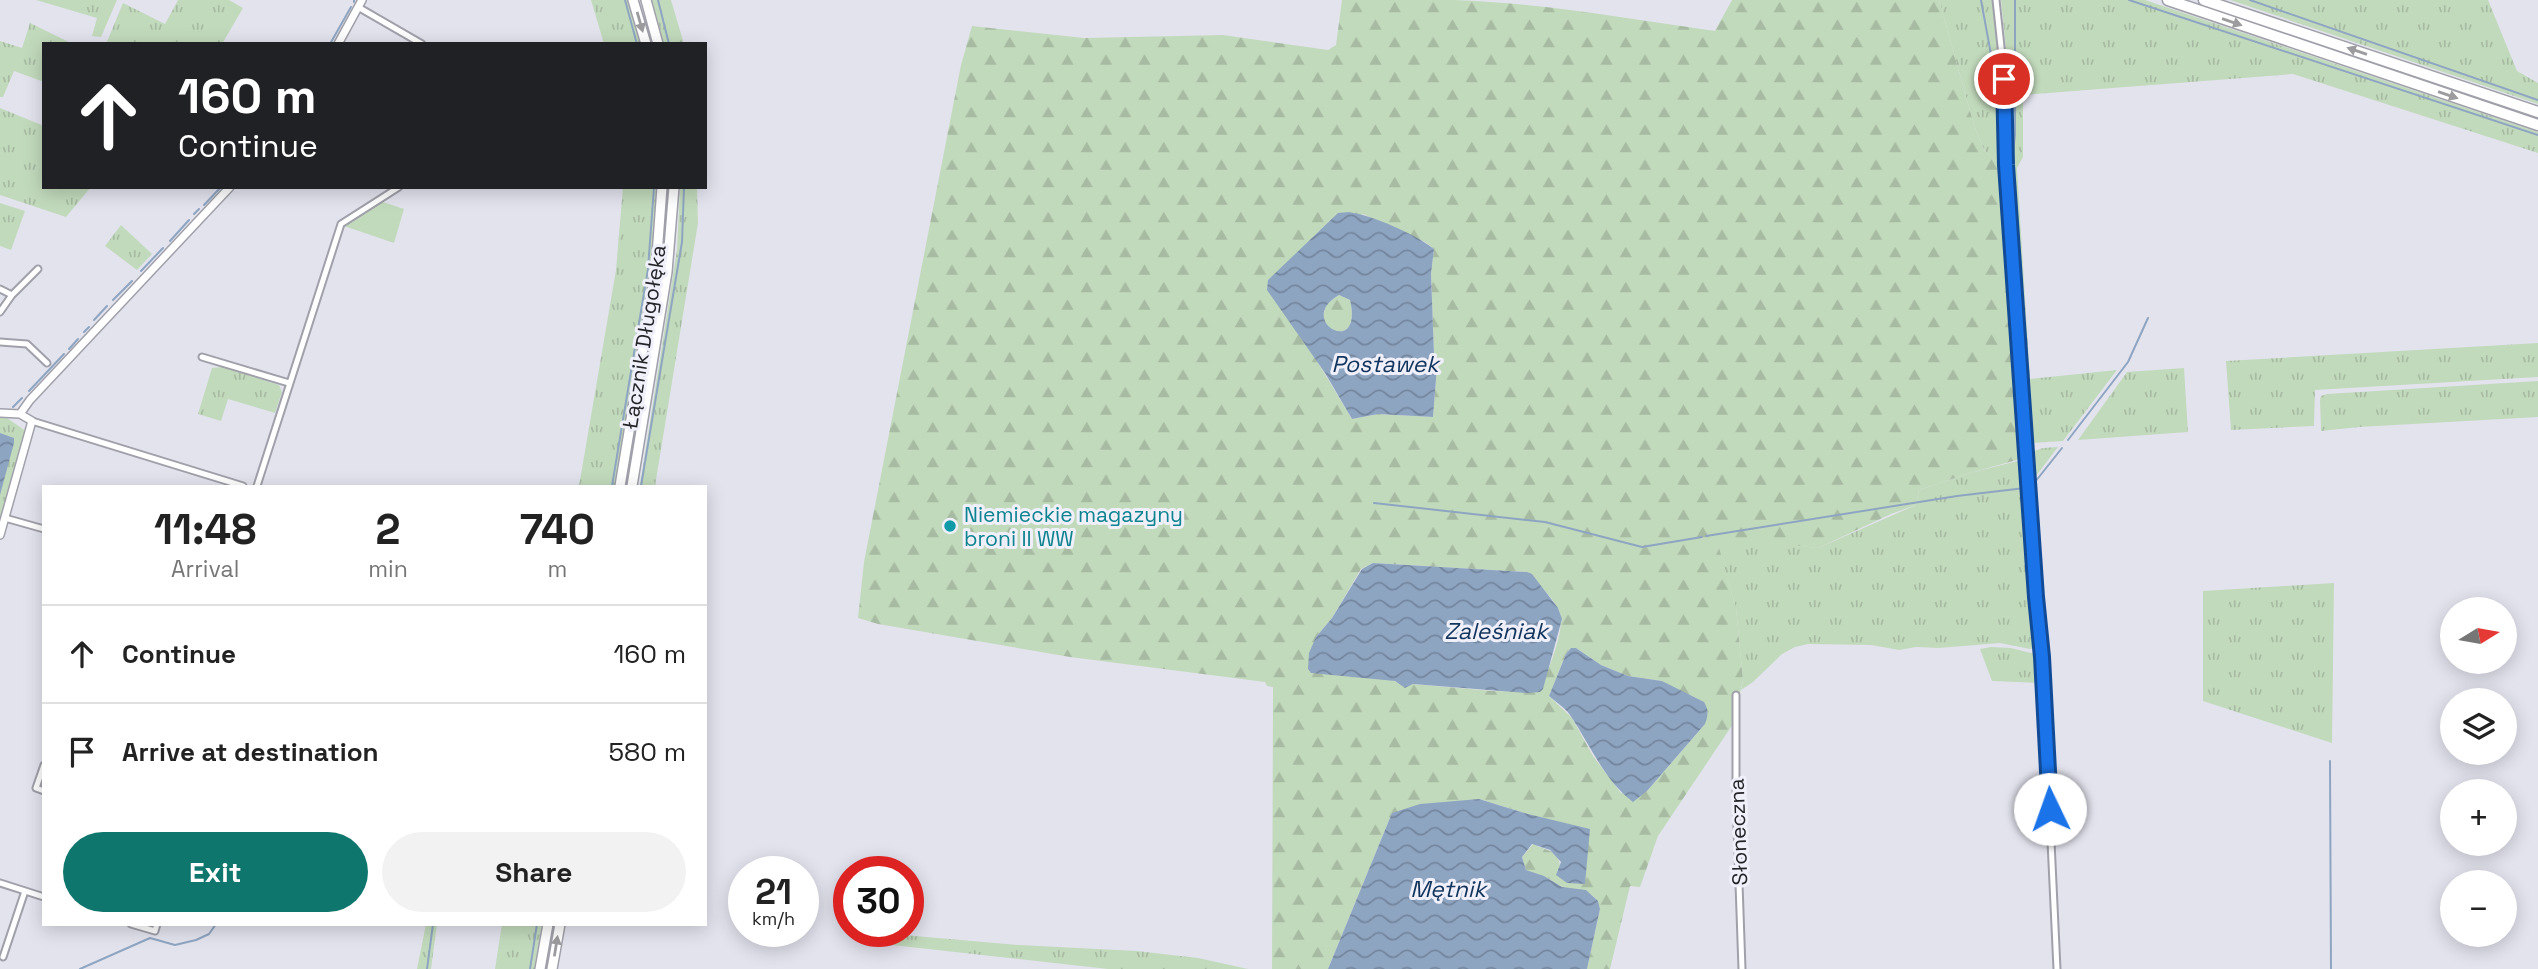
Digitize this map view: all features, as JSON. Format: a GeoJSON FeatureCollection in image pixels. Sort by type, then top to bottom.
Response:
{"type":"FeatureCollection","features":[{"type":"Feature","properties":{"kind":"highway"},"geometry":{"type":"LineString","coordinates":[[2168,0],[2538,125]]}},
{"type":"Feature","properties":{"kind":"highway"},"geometry":{"type":"LineString","coordinates":[[2204,0],[2538,112]]}},
{"type":"Feature","properties":{"kind":"main road"},"geometry":{"type":"LineString","coordinates":[[633,0],[645,42]]}},
{"type":"Feature","properties":{"kind":"main road"},"geometry":{"type":"LineString","coordinates":[[646,0],[657,42]]}},
{"type":"Feature","properties":{"kind":"main road","name":"Łącznik Długołęka"},"geometry":{"type":"LineString","coordinates":[[620,485],[656,269],[662,189]]}},
{"type":"Feature","properties":{"kind":"main road","name":"Łącznik Długołęka"},"geometry":{"type":"LineString","coordinates":[[632,485],[667,272],[674,189]]}},
{"type":"Feature","properties":{"kind":"main road"},"geometry":{"type":"LineString","coordinates":[[540,969],[548,926]]}},
{"type":"Feature","properties":{"kind":"main road"},"geometry":{"type":"LineString","coordinates":[[552,969],[560,926]]}},
{"type":"Feature","properties":{"kind":"street"},"geometry":{"type":"LineString","coordinates":[[1996,0],[2003,65],[2007,174],[2042,650],[2057,969]]}},
{"type":"Feature","properties":{"kind":"street"},"geometry":{"type":"LineString","coordinates":[[339,42],[360,3],[419,42]]}},
{"type":"Feature","properties":{"kind":"street"},"geometry":{"type":"LineString","coordinates":[[20,414],[23,407],[228,189]]}},
{"type":"Feature","properties":{"kind":"street"},"geometry":{"type":"LineString","coordinates":[[257,485],[341,224],[395,189]]}},
{"type":"Feature","properties":{"kind":"street"},"geometry":{"type":"LineString","coordinates":[[0,312],[12,295],[38,269]]}},
{"type":"Feature","properties":{"kind":"street"},"geometry":{"type":"LineString","coordinates":[[0,289],[12,295]]}},
{"type":"Feature","properties":{"kind":"street"},"geometry":{"type":"LineString","coordinates":[[0,342],[27,344],[47,363]]}},
{"type":"Feature","properties":{"kind":"street"},"geometry":{"type":"LineString","coordinates":[[202,357],[289,383]]}},
{"type":"Feature","properties":{"kind":"street"},"geometry":{"type":"LineString","coordinates":[[0,413],[20,414],[32,421],[240,485]]}},
{"type":"Feature","properties":{"kind":"street"},"geometry":{"type":"LineString","coordinates":[[0,536],[32,421]]}},
{"type":"Feature","properties":{"kind":"street"},"geometry":{"type":"LineString","coordinates":[[5,518],[42,528]]}},
{"type":"Feature","properties":{"kind":"street","name":"Słoneczna"},"geometry":{"type":"LineString","coordinates":[[1736,695],[1736,798],[1742,969]]}},
{"type":"Feature","properties":{"kind":"street"},"geometry":{"type":"LineString","coordinates":[[42,771],[36,788],[42,790]]}},
{"type":"Feature","properties":{"kind":"street"},"geometry":{"type":"LineString","coordinates":[[0,883],[42,896]]}},
{"type":"Feature","properties":{"kind":"street"},"geometry":{"type":"LineString","coordinates":[[3,957],[25,891]]}},
{"type":"Feature","properties":{"kind":"street"},"geometry":{"type":"LineString","coordinates":[[137,926],[155,932],[156,926]]}},
{"type":"Feature","properties":{"kind":"green space"},"geometry":{"type":"Polygon","coordinates":[[[36,0],[117,0],[101,37],[92,36],[97,18],[36,0]]]}},
{"type":"Feature","properties":{"kind":"green space"},"geometry":{"type":"Polygon","coordinates":[[[178,0],[229,0],[243,8],[223,42],[107,42],[123,3],[165,24],[178,0]]]}},
{"type":"Feature","properties":{"kind":"green space"},"geometry":{"type":"Polygon","coordinates":[[[591,0],[628,0],[639,42],[603,42],[591,0]]]}},
{"type":"Feature","properties":{"kind":"green space"},"geometry":{"type":"Polygon","coordinates":[[[652,0],[671,0],[683,42],[663,42],[652,0]]]}},
{"type":"Feature","properties":{"kind":"green space"},"geometry":{"type":"Polygon","coordinates":[[[1342,0],[1454,0],[1520,4],[1715,31],[1732,0],[1939,0],[1974,125],[1984,150],[2001,166],[2004,163],[2017,168],[2030,379],[2031,456],[1919,490],[1916,505],[1818,548],[1716,537],[1736,608],[1743,680],[1733,724],[1658,836],[1640,887],[1630,886],[1610,969],[1587,969],[1600,909],[1598,902],[1586,892],[1563,887],[1526,870],[1522,857],[1533,844],[1546,849],[1559,861],[1557,871],[1585,884],[1528,814],[1479,799],[1392,813],[1328,969],[1272,969],[1273,687],[1267,686],[1265,682],[1070,657],[878,624],[858,618],[864,562],[961,65],[972,26],[1084,38],[1223,35],[1328,50],[1336,45],[1342,0]],[[1363,214],[1268,280],[1352,419],[1378,414],[1433,417],[1437,367],[1434,354],[1431,274],[1434,249],[1425,242],[1363,214]],[[1373,563],[1361,569],[1332,618],[1316,637],[1405,687],[1413,684],[1540,692],[1558,640],[1561,619],[1553,601],[1527,572],[1373,563]],[[1576,648],[1569,650],[1549,696],[1572,718],[1593,756],[1621,793],[1647,791],[1705,724],[1662,681],[1628,676],[1601,665],[1576,648]]]}},
{"type":"Feature","properties":{"kind":"green space"},"geometry":{"type":"Polygon","coordinates":[[[1939,0],[1993,0],[2002,102],[2002,167],[1984,150],[1974,125],[1939,0]]]}},
{"type":"Feature","properties":{"kind":"green space"},"geometry":{"type":"Polygon","coordinates":[[[2001,0],[2145,0],[2538,132],[2538,153],[2293,74],[2023,95],[2023,157],[2017,168],[2009,165],[2009,78],[2001,0]]]}},
{"type":"Feature","properties":{"kind":"green space"},"geometry":{"type":"Polygon","coordinates":[[[2230,0],[2488,0],[2517,71],[2538,83],[2538,104],[2230,0]]]}},
{"type":"Feature","properties":{"kind":"green space"},"geometry":{"type":"Polygon","coordinates":[[[30,23],[69,42],[42,42],[42,81],[14,71],[3,97],[0,97],[0,41],[22,48],[30,23]]]}},
{"type":"Feature","properties":{"kind":"green space"},"geometry":{"type":"Polygon","coordinates":[[[0,108],[42,125],[42,189],[89,189],[66,217],[0,195],[0,108]]]}},
{"type":"Feature","properties":{"kind":"green space"},"geometry":{"type":"Polygon","coordinates":[[[623,189],[656,189],[655,229],[650,266],[615,485],[579,485],[616,270],[623,189]]]}},
{"type":"Feature","properties":{"kind":"green space"},"geometry":{"type":"Polygon","coordinates":[[[680,189],[697,189],[698,223],[655,485],[640,485],[677,250],[680,189]]]}},
{"type":"Feature","properties":{"kind":"green space"},"geometry":{"type":"Polygon","coordinates":[[[383,202],[404,209],[394,243],[344,226],[383,202]]]}},
{"type":"Feature","properties":{"kind":"green space"},"geometry":{"type":"Polygon","coordinates":[[[0,203],[25,211],[11,250],[0,246],[0,203]]]}},
{"type":"Feature","properties":{"kind":"green space"},"geometry":{"type":"Polygon","coordinates":[[[121,225],[152,254],[137,270],[105,246],[121,225]]]}},
{"type":"Feature","properties":{"kind":"green space"},"geometry":{"type":"Polygon","coordinates":[[[1339,295],[1350,300],[1352,318],[1348,328],[1341,332],[1326,324],[1324,315],[1327,305],[1339,295]]]}},
{"type":"Feature","properties":{"kind":"green space"},"geometry":{"type":"Polygon","coordinates":[[[2538,343],[2538,377],[2315,390],[2314,426],[2231,430],[2226,361],[2538,343]]]}},
{"type":"Feature","properties":{"kind":"green space"},"geometry":{"type":"Polygon","coordinates":[[[223,367],[279,385],[282,392],[275,413],[228,399],[221,421],[198,414],[212,368],[223,367]]]}},
{"type":"Feature","properties":{"kind":"green space"},"geometry":{"type":"Polygon","coordinates":[[[2184,368],[2188,432],[2078,440],[2127,372],[2184,368]]]}},
{"type":"Feature","properties":{"kind":"green space"},"geometry":{"type":"Polygon","coordinates":[[[2117,370],[2063,441],[2032,443],[2030,379],[2117,370]]]}},
{"type":"Feature","properties":{"kind":"green space"},"geometry":{"type":"Polygon","coordinates":[[[2538,381],[2538,417],[2321,431],[2320,399],[2327,394],[2538,381]]]}},
{"type":"Feature","properties":{"kind":"green space"},"geometry":{"type":"Polygon","coordinates":[[[0,418],[7,418],[27,432],[0,526],[0,418]]]}},
{"type":"Feature","properties":{"kind":"green space"},"geometry":{"type":"Polygon","coordinates":[[[2058,447],[2036,476],[2033,477],[2031,452],[2058,447]]]}},
{"type":"Feature","properties":{"kind":"green space"},"geometry":{"type":"Polygon","coordinates":[[[2025,459],[2027,488],[2023,489],[2023,497],[2027,500],[2036,647],[2030,649],[2000,643],[1899,650],[1871,645],[1808,644],[1782,654],[1741,690],[1743,680],[1736,608],[1715,536],[1818,548],[1916,505],[1919,490],[2025,459]]]}},
{"type":"Feature","properties":{"kind":"green space"},"geometry":{"type":"Polygon","coordinates":[[[2334,583],[2332,743],[2203,701],[2203,591],[2334,583]]]}},
{"type":"Feature","properties":{"kind":"green space"},"geometry":{"type":"Polygon","coordinates":[[[2011,648],[2035,654],[2038,683],[1992,681],[1980,649],[2011,648]]]}},
{"type":"Feature","properties":{"kind":"green space"},"geometry":{"type":"Polygon","coordinates":[[[426,926],[437,926],[431,969],[417,969],[426,926]]]}},
{"type":"Feature","properties":{"kind":"green space"},"geometry":{"type":"Polygon","coordinates":[[[502,926],[542,926],[534,969],[495,969],[502,926]]]}},
{"type":"Feature","properties":{"kind":"green space"},"geometry":{"type":"Polygon","coordinates":[[[924,937],[1137,951],[1198,958],[1248,969],[1108,969],[910,947],[924,947],[924,937]]]}},
{"type":"Feature","properties":{"kind":"water","name":"Postawek"},"geometry":{"type":"Polygon","coordinates":[[[1338,213],[1359,214],[1382,222],[1416,237],[1434,249],[1431,274],[1434,354],[1437,367],[1433,417],[1378,414],[1352,419],[1325,373],[1267,290],[1268,280],[1338,213]],[[1339,295],[1327,305],[1324,315],[1326,324],[1341,331],[1348,328],[1352,318],[1350,300],[1339,295]]]}},
{"type":"Feature","properties":{"kind":"water"},"geometry":{"type":"Polygon","coordinates":[[[0,433],[14,438],[14,443],[0,495],[0,433]]]}},
{"type":"Feature","properties":{"kind":"water","name":"Zaleśniak"},"geometry":{"type":"Polygon","coordinates":[[[1373,563],[1532,574],[1558,608],[1562,619],[1543,689],[1540,692],[1527,693],[1413,684],[1405,688],[1395,681],[1311,673],[1308,669],[1309,653],[1316,637],[1332,618],[1362,569],[1373,563]]]}},
{"type":"Feature","properties":{"kind":"water"},"geometry":{"type":"Polygon","coordinates":[[[1571,648],[1576,648],[1601,665],[1628,676],[1662,681],[1706,705],[1708,713],[1705,724],[1647,791],[1633,802],[1606,774],[1570,714],[1549,696],[1571,648]]]}},
{"type":"Feature","properties":{"kind":"water","name":"Mętnik"},"geometry":{"type":"Polygon","coordinates":[[[1479,799],[1590,829],[1585,884],[1567,883],[1556,875],[1561,862],[1550,850],[1532,844],[1522,857],[1526,870],[1544,876],[1562,887],[1586,890],[1598,901],[1600,909],[1587,969],[1328,969],[1392,813],[1420,804],[1479,799]]]}},
{"type":"Feature","properties":{"kind":"waterway"},"geometry":{"type":"LineString","coordinates":[[625,0],[636,42]]}},
{"type":"Feature","properties":{"kind":"waterway"},"geometry":{"type":"LineString","coordinates":[[658,0],[668,42]]}},
{"type":"Feature","properties":{"kind":"waterway"},"geometry":{"type":"LineString","coordinates":[[1981,0],[1992,60],[2002,160]]}},
{"type":"Feature","properties":{"kind":"waterway"},"geometry":{"type":"LineString","coordinates":[[2012,161],[2015,135],[2015,0]]}},
{"type":"Feature","properties":{"kind":"waterway"},"geometry":{"type":"LineString","coordinates":[[2129,0],[2538,135]]}},
{"type":"Feature","properties":{"kind":"waterway"},"geometry":{"type":"LineString","coordinates":[[2250,0],[2538,100]]}},
{"type":"Feature","properties":{"kind":"waterway"},"geometry":{"type":"LineString","coordinates":[[331,42],[351,7]]}},
{"type":"Feature","properties":{"kind":"waterway"},"geometry":{"type":"LineString","coordinates":[[204,205],[219,189]]}},
{"type":"Feature","properties":{"kind":"waterway"},"geometry":{"type":"LineString","coordinates":[[612,485],[648,269],[654,189]]}},
{"type":"Feature","properties":{"kind":"waterway"},"geometry":{"type":"LineString","coordinates":[[641,485],[682,242],[684,189]]}},
{"type":"Feature","properties":{"kind":"waterway"},"geometry":{"type":"LineString","coordinates":[[194,214],[199,209]]}},
{"type":"Feature","properties":{"kind":"waterway"},"geometry":{"type":"LineString","coordinates":[[170,241],[189,220]]}},
{"type":"Feature","properties":{"kind":"waterway"},"geometry":{"type":"LineString","coordinates":[[141,271],[163,248]]}},
{"type":"Feature","properties":{"kind":"waterway"},"geometry":{"type":"LineString","coordinates":[[113,300],[132,281]]}},
{"type":"Feature","properties":{"kind":"waterway"},"geometry":{"type":"LineString","coordinates":[[94,320],[107,306]]}},
{"type":"Feature","properties":{"kind":"waterway"},"geometry":{"type":"LineString","coordinates":[[2068,440],[2128,362],[2148,318]]}},
{"type":"Feature","properties":{"kind":"waterway"},"geometry":{"type":"LineString","coordinates":[[84,332],[89,327]]}},
{"type":"Feature","properties":{"kind":"waterway"},"geometry":{"type":"LineString","coordinates":[[69,349],[78,339]]}},
{"type":"Feature","properties":{"kind":"waterway"},"geometry":{"type":"LineString","coordinates":[[29,391],[64,354]]}},
{"type":"Feature","properties":{"kind":"waterway"},"geometry":{"type":"LineString","coordinates":[[13,407],[22,398]]}},
{"type":"Feature","properties":{"kind":"waterway"},"geometry":{"type":"LineString","coordinates":[[2031,487],[2062,448]]}},
{"type":"Feature","properties":{"kind":"waterway"},"geometry":{"type":"LineString","coordinates":[[1706,536],[1957,496],[2025,488]]}},
{"type":"Feature","properties":{"kind":"waterway"},"geometry":{"type":"LineString","coordinates":[[2033,498],[2044,624]]}},
{"type":"Feature","properties":{"kind":"waterway"},"geometry":{"type":"LineString","coordinates":[[1374,503],[1545,522],[1642,547],[1702,537]]}},
{"type":"Feature","properties":{"kind":"waterway"},"geometry":{"type":"LineString","coordinates":[[2330,761],[2331,969]]}},
{"type":"Feature","properties":{"kind":"waterway"},"geometry":{"type":"LineString","coordinates":[[80,969],[150,938],[175,945],[209,934],[215,926]]}},
{"type":"Feature","properties":{"kind":"waterway"},"geometry":{"type":"LineString","coordinates":[[427,969],[433,926]]}},
{"type":"Feature","properties":{"kind":"waterway"},"geometry":{"type":"LineString","coordinates":[[530,969],[537,926]]}},
{"type":"Feature","properties":{"kind":"place","name":"Niemieckie magazyny broni II WW"},"geometry":{"type":"Point","coordinates":[950,526]}},
{"type":"Feature","properties":{"kind":"route"},"geometry":{"type":"LineString","coordinates":[[2004,79],[2006,165],[2042,657],[2050,809]]}}]}
